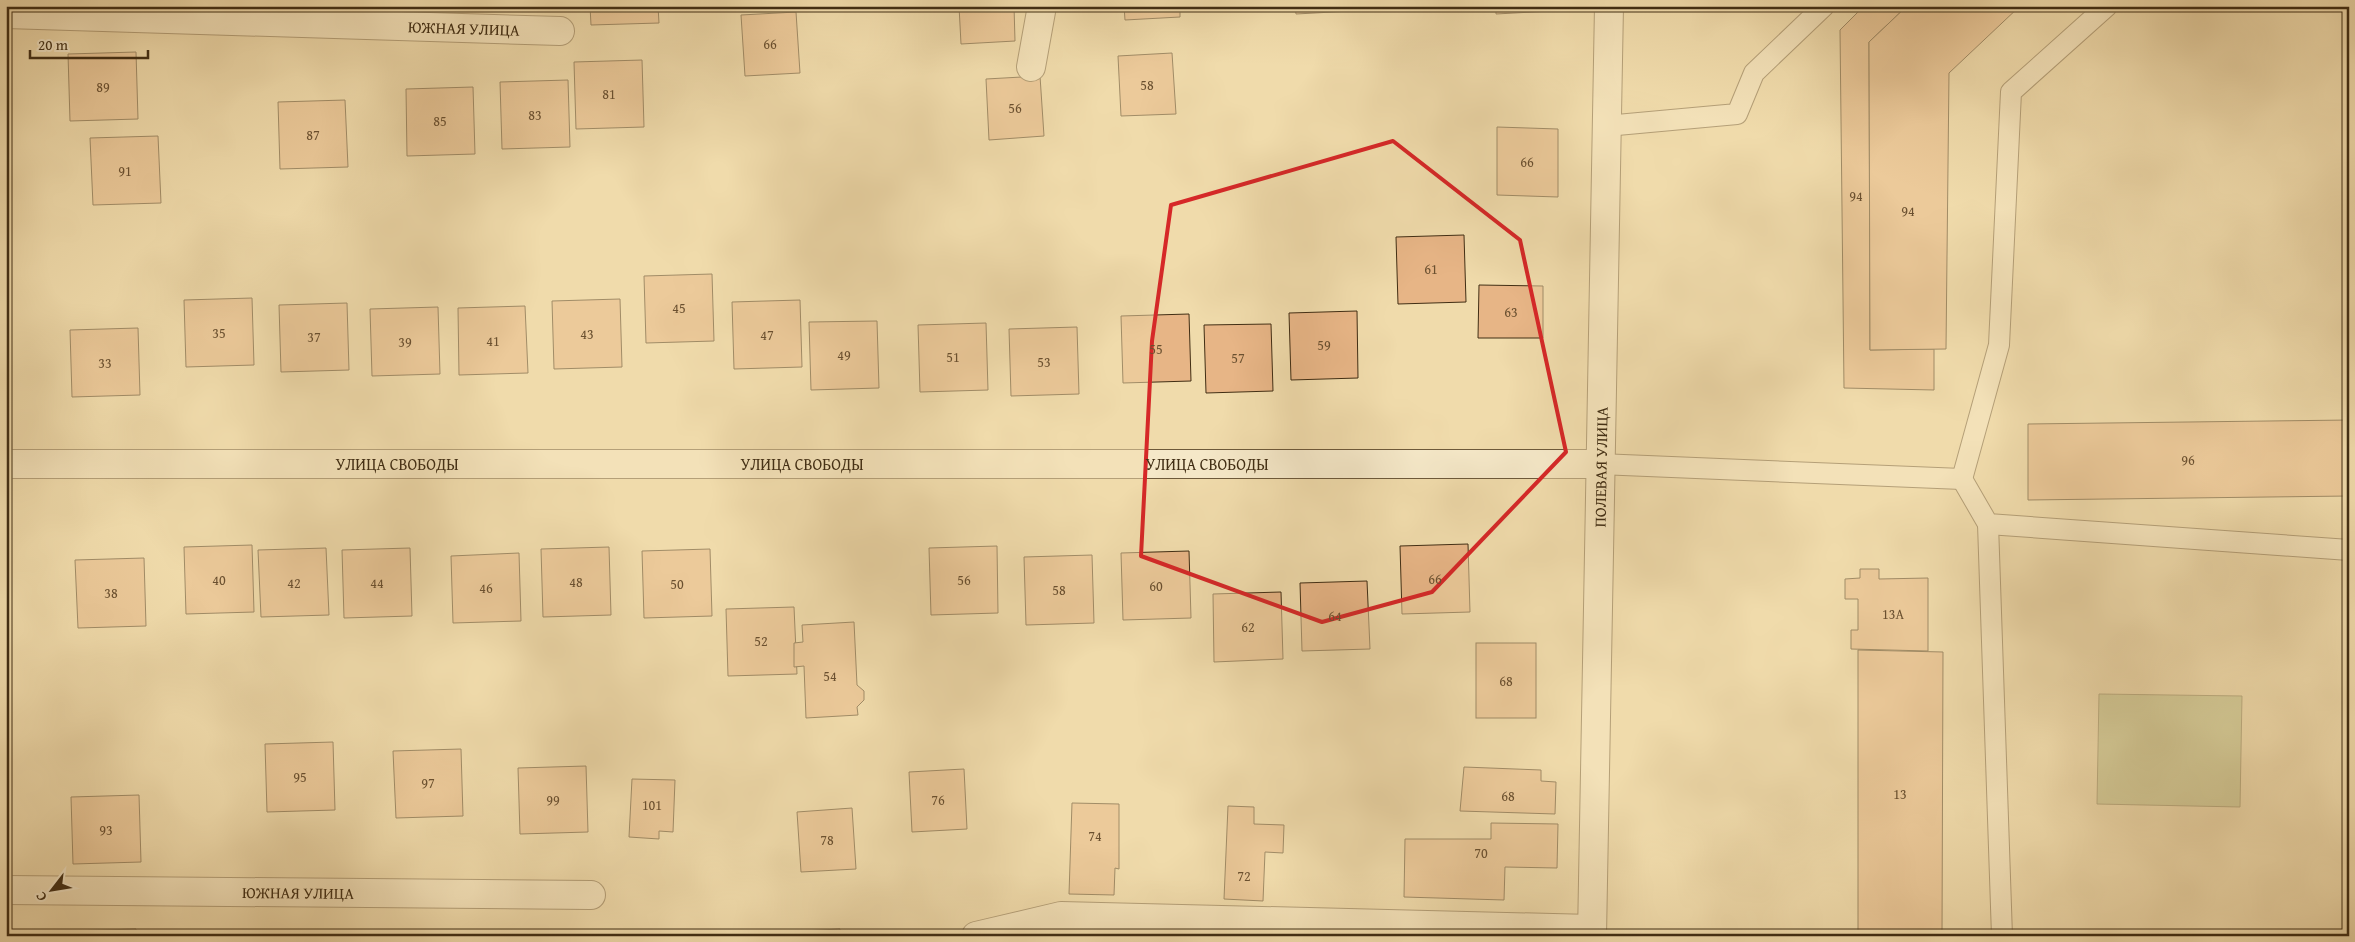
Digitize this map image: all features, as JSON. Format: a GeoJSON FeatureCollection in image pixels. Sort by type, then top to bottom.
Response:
{"type":"FeatureCollection","features":[{"type":"Feature","properties":{"kind":"street"},"geometry":{"type":"LineString","coordinates":[[1031,67],[1042,6]]}},
{"type":"Feature","properties":{"kind":"street","name":"ПОЛЕВАЯ УЛИЦА"},"geometry":{"type":"LineString","coordinates":[[976,936],[1061,916],[1592,933],[1599,464],[1609,6]]}},
{"type":"Feature","properties":{"kind":"street","name":"ЮЖНАЯ УЛИЦА"},"geometry":{"type":"LineString","coordinates":[[6,14],[560,31]]}},
{"type":"Feature","properties":{"kind":"street","name":"УЛИЦА СВОБОДЫ"},"geometry":{"type":"LineString","coordinates":[[6,464],[1599,464]]}},
{"type":"Feature","properties":{"kind":"street","name":"ЮЖНАЯ УЛИЦА"},"geometry":{"type":"LineString","coordinates":[[6,890],[591,895]]}},
{"type":"Feature","properties":{"kind":"lane"},"geometry":{"type":"LineString","coordinates":[[1606,126],[1737,114],[1754,73],[1824,6]]}},
{"type":"Feature","properties":{"kind":"lane"},"geometry":{"type":"LineString","coordinates":[[2002,936],[1988,524],[1962,479],[1999,345],[2011,92],[2107,6]]}},
{"type":"Feature","properties":{"kind":"lane"},"geometry":{"type":"LineString","coordinates":[[1599,464],[1962,479]]}},
{"type":"Feature","properties":{"kind":"lane"},"geometry":{"type":"LineString","coordinates":[[1988,524],[2349,550]]}},
{"type":"Feature","properties":{"kind":"highlighted area"},"geometry":{"type":"Polygon","coordinates":[[[1393,141],[1520,240],[1566,452],[1432,592],[1322,622],[1141,556],[1152,341],[1171,205],[1393,141]]]}},
{"type":"Feature","properties":{"kind":"green space"},"geometry":{"type":"Polygon","coordinates":[[[2099,694],[2242,696],[2240,807],[2097,804],[2099,694]]]}},
{"type":"Feature","properties":{"kind":"building"},"geometry":{"type":"Polygon","coordinates":[[[590,6],[658,6],[659,23],[591,25],[590,6]]]}},
{"type":"Feature","properties":{"kind":"building"},"geometry":{"type":"Polygon","coordinates":[[[959,6],[1014,6],[1015,41],[961,44],[959,6]]]}},
{"type":"Feature","properties":{"kind":"building"},"geometry":{"type":"Polygon","coordinates":[[[1124,6],[1180,6],[1180,17],[1125,20],[1124,6]]]}},
{"type":"Feature","properties":{"kind":"building"},"geometry":{"type":"Polygon","coordinates":[[[1295,6],[1351,6],[1351,11],[1296,14],[1295,6]]]}},
{"type":"Feature","properties":{"kind":"building"},"geometry":{"type":"Polygon","coordinates":[[[1496,6],[1551,6],[1551,11],[1496,14],[1496,6]]]}},
{"type":"Feature","properties":{"kind":"building"},"geometry":{"type":"Polygon","coordinates":[[[1864,6],[1907,6],[1869,42],[1870,350],[1934,349],[1934,390],[1844,388],[1840,30],[1864,6]]]}},
{"type":"Feature","properties":{"kind":"building"},"geometry":{"type":"Polygon","coordinates":[[[1907,6],[2020,6],[1949,73],[1946,349],[1870,350],[1869,42],[1907,6]]]}},
{"type":"Feature","properties":{"kind":"building"},"geometry":{"type":"Polygon","coordinates":[[[796,12],[800,73],[745,76],[741,15],[796,12]]]}},
{"type":"Feature","properties":{"kind":"building"},"geometry":{"type":"Polygon","coordinates":[[[136,52],[138,119],[70,121],[68,54],[136,52]]]}},
{"type":"Feature","properties":{"kind":"building"},"geometry":{"type":"Polygon","coordinates":[[[1172,53],[1176,114],[1121,116],[1118,56],[1172,53]]]}},
{"type":"Feature","properties":{"kind":"building"},"geometry":{"type":"Polygon","coordinates":[[[642,60],[644,127],[576,129],[574,62],[642,60]]]}},
{"type":"Feature","properties":{"kind":"building"},"geometry":{"type":"Polygon","coordinates":[[[1040,76],[1044,136],[989,140],[986,79],[1040,76]]]}},
{"type":"Feature","properties":{"kind":"building"},"geometry":{"type":"Polygon","coordinates":[[[568,80],[570,147],[502,149],[500,82],[568,80]]]}},
{"type":"Feature","properties":{"kind":"building"},"geometry":{"type":"Polygon","coordinates":[[[473,87],[475,154],[407,156],[406,89],[473,87]]]}},
{"type":"Feature","properties":{"kind":"building"},"geometry":{"type":"Polygon","coordinates":[[[345,100],[348,167],[280,169],[278,102],[345,100]]]}},
{"type":"Feature","properties":{"kind":"building"},"geometry":{"type":"Polygon","coordinates":[[[1497,127],[1558,129],[1558,197],[1497,195],[1497,127]]]}},
{"type":"Feature","properties":{"kind":"building"},"geometry":{"type":"Polygon","coordinates":[[[158,136],[161,203],[93,205],[90,138],[158,136]]]}},
{"type":"Feature","properties":{"kind":"building"},"geometry":{"type":"Polygon","coordinates":[[[1464,235],[1466,302],[1398,304],[1396,237],[1464,235]]]}},
{"type":"Feature","properties":{"kind":"building"},"geometry":{"type":"Polygon","coordinates":[[[712,274],[714,341],[646,343],[644,276],[712,274]]]}},
{"type":"Feature","properties":{"kind":"building"},"geometry":{"type":"Polygon","coordinates":[[[1479,285],[1543,286],[1543,338],[1478,338],[1479,285]]]}},
{"type":"Feature","properties":{"kind":"building"},"geometry":{"type":"Polygon","coordinates":[[[252,298],[254,365],[186,367],[184,300],[252,298]]]}},
{"type":"Feature","properties":{"kind":"building"},"geometry":{"type":"Polygon","coordinates":[[[620,299],[622,367],[554,369],[552,301],[620,299]]]}},
{"type":"Feature","properties":{"kind":"building"},"geometry":{"type":"Polygon","coordinates":[[[800,300],[802,367],[734,369],[732,302],[800,300]]]}},
{"type":"Feature","properties":{"kind":"building"},"geometry":{"type":"Polygon","coordinates":[[[347,303],[349,370],[281,372],[279,305],[347,303]]]}},
{"type":"Feature","properties":{"kind":"building"},"geometry":{"type":"Polygon","coordinates":[[[525,306],[528,373],[459,375],[458,308],[525,306]]]}},
{"type":"Feature","properties":{"kind":"building"},"geometry":{"type":"Polygon","coordinates":[[[438,307],[440,374],[372,376],[370,309],[438,307]]]}},
{"type":"Feature","properties":{"kind":"building"},"geometry":{"type":"Polygon","coordinates":[[[1357,311],[1358,378],[1291,380],[1289,313],[1357,311]]]}},
{"type":"Feature","properties":{"kind":"building"},"geometry":{"type":"Polygon","coordinates":[[[1189,314],[1191,381],[1123,383],[1121,316],[1189,314]]]}},
{"type":"Feature","properties":{"kind":"building"},"geometry":{"type":"Polygon","coordinates":[[[877,321],[879,388],[811,390],[809,322],[877,321]]]}},
{"type":"Feature","properties":{"kind":"building"},"geometry":{"type":"Polygon","coordinates":[[[986,323],[988,390],[920,392],[918,325],[986,323]]]}},
{"type":"Feature","properties":{"kind":"building"},"geometry":{"type":"Polygon","coordinates":[[[1271,324],[1273,391],[1206,393],[1204,325],[1271,324]]]}},
{"type":"Feature","properties":{"kind":"building"},"geometry":{"type":"Polygon","coordinates":[[[1077,327],[1079,394],[1011,396],[1009,329],[1077,327]]]}},
{"type":"Feature","properties":{"kind":"building"},"geometry":{"type":"Polygon","coordinates":[[[138,328],[140,395],[72,397],[70,330],[138,328]]]}},
{"type":"Feature","properties":{"kind":"building"},"geometry":{"type":"Polygon","coordinates":[[[2349,420],[2349,496],[2028,500],[2028,424],[2349,420]]]}},
{"type":"Feature","properties":{"kind":"building"},"geometry":{"type":"Polygon","coordinates":[[[1468,544],[1470,612],[1402,614],[1400,546],[1468,544]]]}},
{"type":"Feature","properties":{"kind":"building"},"geometry":{"type":"Polygon","coordinates":[[[252,545],[254,612],[186,614],[184,547],[252,545]]]}},
{"type":"Feature","properties":{"kind":"building"},"geometry":{"type":"Polygon","coordinates":[[[997,546],[998,613],[931,615],[929,548],[997,546]]]}},
{"type":"Feature","properties":{"kind":"building"},"geometry":{"type":"Polygon","coordinates":[[[609,547],[611,615],[543,617],[541,549],[609,547]]]}},
{"type":"Feature","properties":{"kind":"building"},"geometry":{"type":"Polygon","coordinates":[[[326,548],[329,615],[261,617],[258,550],[326,548]]]}},
{"type":"Feature","properties":{"kind":"building"},"geometry":{"type":"Polygon","coordinates":[[[410,548],[412,616],[344,618],[342,550],[410,548]]]}},
{"type":"Feature","properties":{"kind":"building"},"geometry":{"type":"Polygon","coordinates":[[[710,549],[712,616],[644,618],[642,551],[710,549]]]}},
{"type":"Feature","properties":{"kind":"building"},"geometry":{"type":"Polygon","coordinates":[[[1189,551],[1191,618],[1123,620],[1121,553],[1189,551]]]}},
{"type":"Feature","properties":{"kind":"building"},"geometry":{"type":"Polygon","coordinates":[[[519,553],[521,621],[453,623],[451,556],[519,553]]]}},
{"type":"Feature","properties":{"kind":"building"},"geometry":{"type":"Polygon","coordinates":[[[1092,555],[1094,623],[1026,625],[1024,557],[1092,555]]]}},
{"type":"Feature","properties":{"kind":"building"},"geometry":{"type":"Polygon","coordinates":[[[144,558],[146,626],[78,628],[75,560],[144,558]]]}},
{"type":"Feature","properties":{"kind":"building"},"geometry":{"type":"Polygon","coordinates":[[[1860,569],[1879,569],[1879,579],[1928,578],[1928,651],[1851,649],[1851,630],[1858,630],[1858,599],[1845,599],[1845,579],[1860,578],[1860,569]]]}},
{"type":"Feature","properties":{"kind":"building"},"geometry":{"type":"Polygon","coordinates":[[[1367,581],[1370,649],[1302,651],[1300,583],[1367,581]]]}},
{"type":"Feature","properties":{"kind":"building"},"geometry":{"type":"Polygon","coordinates":[[[1281,592],[1283,659],[1214,662],[1213,594],[1281,592]]]}},
{"type":"Feature","properties":{"kind":"building"},"geometry":{"type":"Polygon","coordinates":[[[794,607],[797,674],[728,676],[726,609],[794,607]]]}},
{"type":"Feature","properties":{"kind":"building"},"geometry":{"type":"Polygon","coordinates":[[[854,622],[857,685],[864,691],[864,700],[857,707],[858,715],[806,718],[804,666],[794,667],[794,643],[803,642],[802,625],[854,622]]]}},
{"type":"Feature","properties":{"kind":"building"},"geometry":{"type":"Polygon","coordinates":[[[1476,643],[1536,643],[1536,718],[1476,718],[1476,643]]]}},
{"type":"Feature","properties":{"kind":"building"},"geometry":{"type":"Polygon","coordinates":[[[1858,650],[1943,652],[1942,936],[1858,936],[1858,650]]]}},
{"type":"Feature","properties":{"kind":"building"},"geometry":{"type":"Polygon","coordinates":[[[333,742],[335,810],[267,812],[265,744],[333,742]]]}},
{"type":"Feature","properties":{"kind":"building"},"geometry":{"type":"Polygon","coordinates":[[[461,749],[463,816],[396,818],[393,751],[461,749]]]}},
{"type":"Feature","properties":{"kind":"building"},"geometry":{"type":"Polygon","coordinates":[[[586,766],[588,832],[520,834],[518,768],[586,766]]]}},
{"type":"Feature","properties":{"kind":"building"},"geometry":{"type":"Polygon","coordinates":[[[1464,767],[1541,770],[1541,781],[1556,782],[1555,814],[1460,811],[1464,767]]]}},
{"type":"Feature","properties":{"kind":"building"},"geometry":{"type":"Polygon","coordinates":[[[964,769],[967,829],[912,832],[909,772],[964,769]]]}},
{"type":"Feature","properties":{"kind":"building"},"geometry":{"type":"Polygon","coordinates":[[[632,779],[675,780],[673,832],[659,831],[659,839],[629,837],[632,779]]]}},
{"type":"Feature","properties":{"kind":"building"},"geometry":{"type":"Polygon","coordinates":[[[139,795],[141,862],[73,864],[71,797],[139,795]]]}},
{"type":"Feature","properties":{"kind":"building"},"geometry":{"type":"Polygon","coordinates":[[[1072,803],[1119,804],[1119,869],[1115,868],[1114,895],[1069,894],[1072,803]]]}},
{"type":"Feature","properties":{"kind":"building"},"geometry":{"type":"Polygon","coordinates":[[[1228,806],[1254,807],[1254,824],[1284,825],[1283,853],[1265,852],[1263,901],[1224,899],[1228,806]]]}},
{"type":"Feature","properties":{"kind":"building"},"geometry":{"type":"Polygon","coordinates":[[[852,808],[856,869],[801,872],[797,812],[852,808]]]}},
{"type":"Feature","properties":{"kind":"building"},"geometry":{"type":"Polygon","coordinates":[[[1491,823],[1558,824],[1557,868],[1505,867],[1504,900],[1404,897],[1405,839],[1491,839],[1491,823]]]}},
{"type":"Feature","properties":{"kind":"building"},"geometry":{"type":"Polygon","coordinates":[[[136,929],[136,936],[68,936],[68,931],[136,929]]]}},
{"type":"Feature","properties":{"kind":"building"},"geometry":{"type":"Polygon","coordinates":[[[840,929],[840,936],[785,936],[784,932],[840,929]]]}}]}
